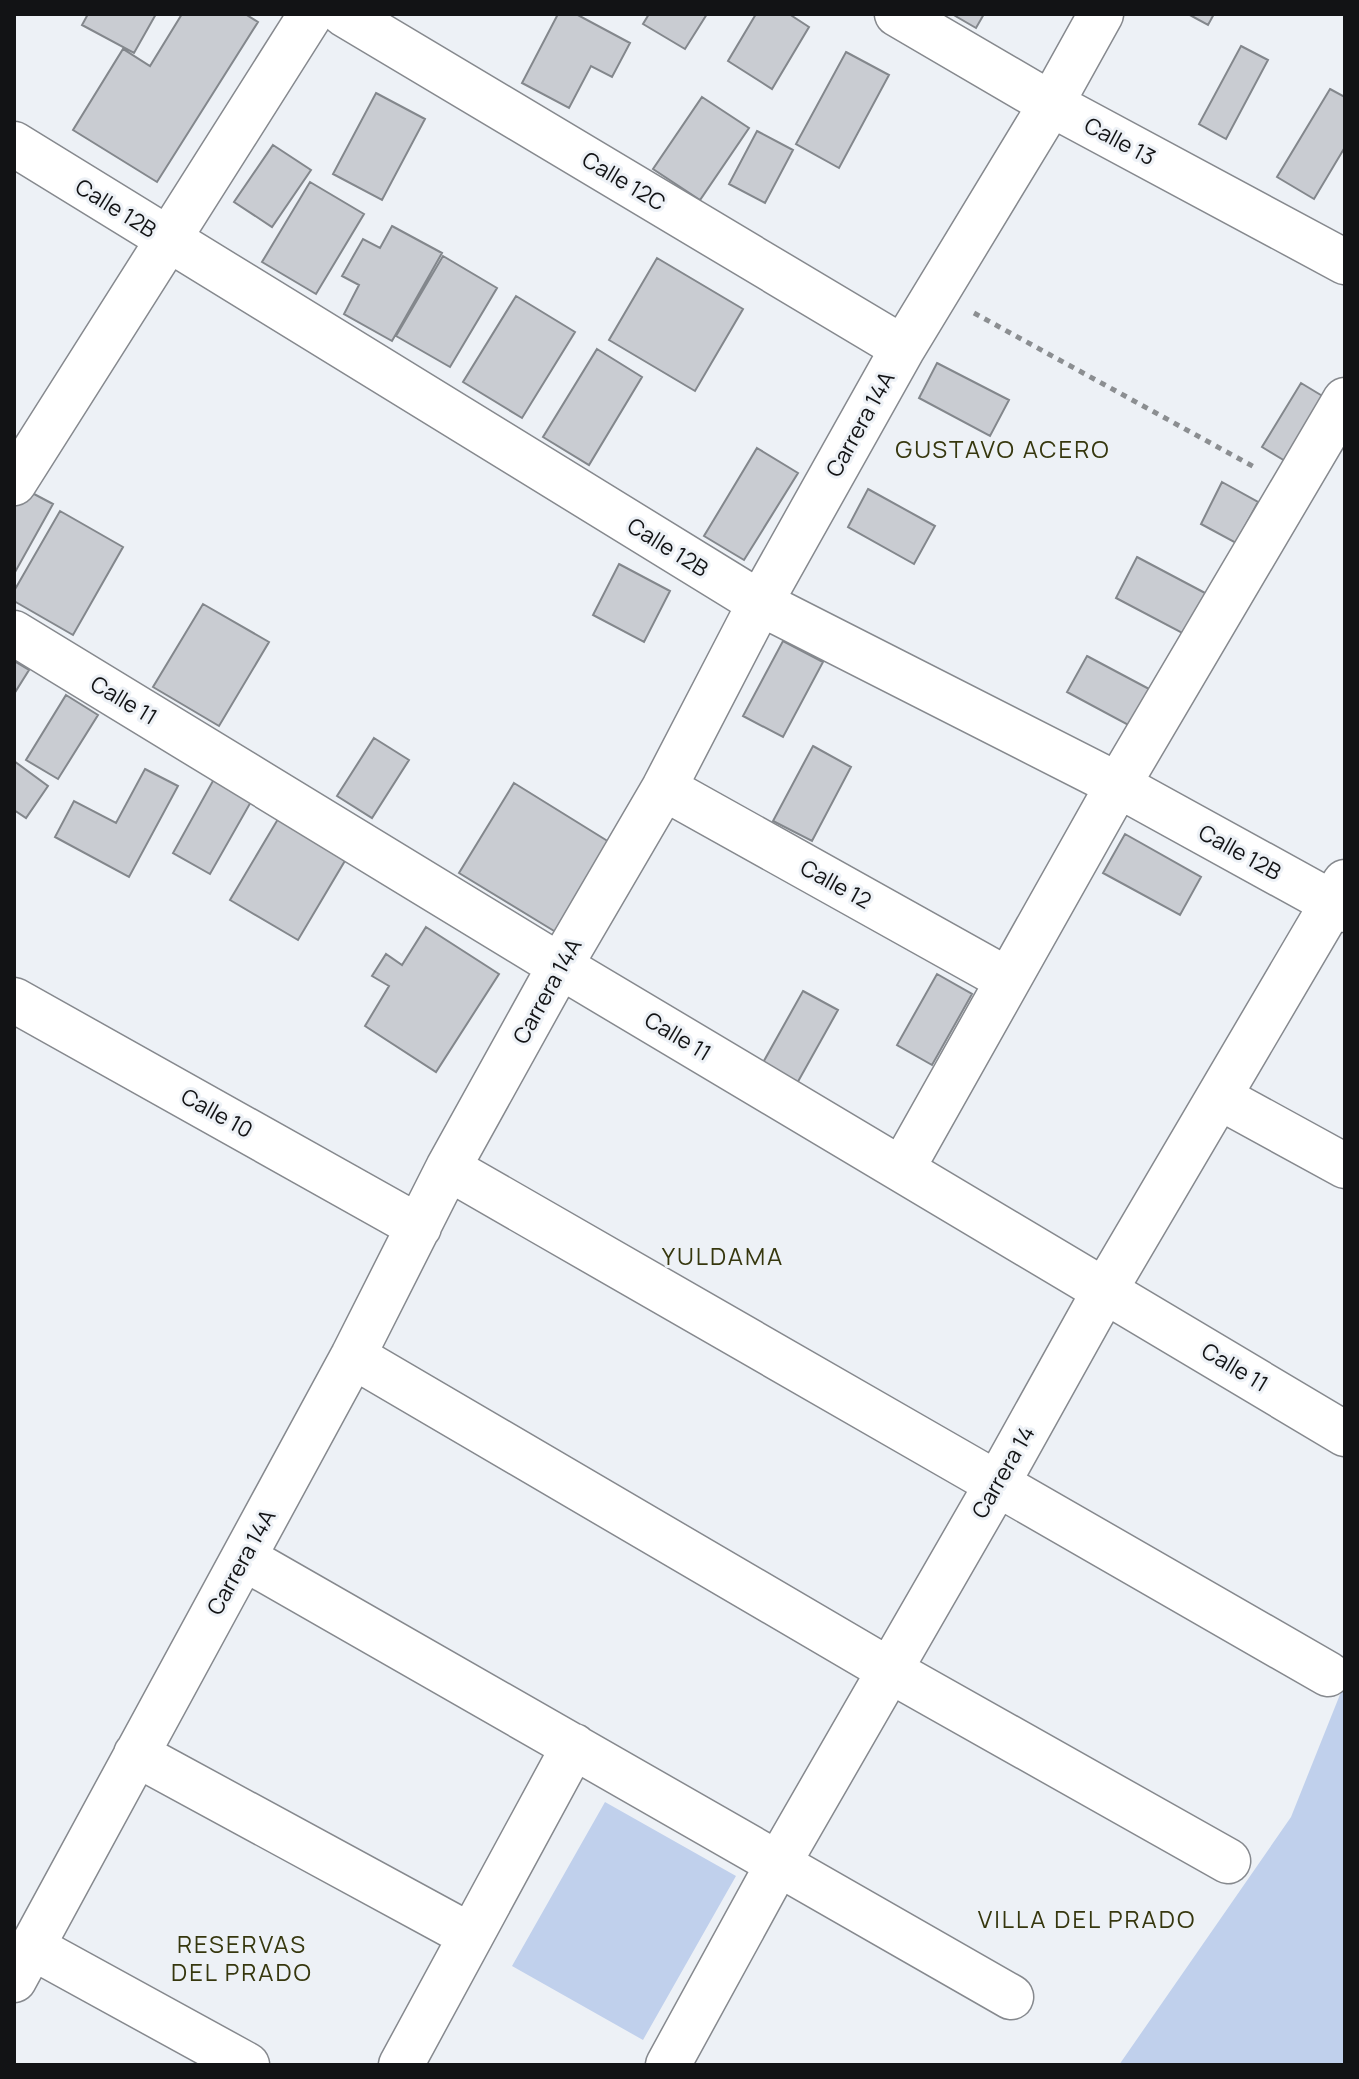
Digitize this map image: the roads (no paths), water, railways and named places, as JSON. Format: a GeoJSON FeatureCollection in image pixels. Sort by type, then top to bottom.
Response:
{"type":"FeatureCollection","features":[{"type":"Feature","properties":{"kind":"street"},"geometry":{"type":"LineString","coordinates":[[14,483],[311,14]]}},
{"type":"Feature","properties":{"kind":"street","name":"Calle 12C"},"geometry":{"type":"LineString","coordinates":[[344,14],[903,348]]}},
{"type":"Feature","properties":{"kind":"street","name":"Calle 13"},"geometry":{"type":"LineString","coordinates":[[897,14],[1051,104],[1345,262]]}},
{"type":"Feature","properties":{"kind":"street","name":"Carrera 14A"},"geometry":{"type":"LineString","coordinates":[[23,1964],[353,1356],[448,1168],[560,966],[664,788],[760,603],[903,348],[1051,104],[1101,14]]}},
{"type":"Feature","properties":{"kind":"street","name":"Calle 12B"},"geometry":{"type":"LineString","coordinates":[[14,144],[760,603],[1341,899]]}},
{"type":"Feature","properties":{"kind":"street"},"geometry":{"type":"LineString","coordinates":[[902,1169],[1118,785],[1345,400]]}},
{"type":"Feature","properties":{"kind":"street","name":"Calle 11"},"geometry":{"type":"LineString","coordinates":[[14,633],[560,966],[1345,1434]]}},
{"type":"Feature","properties":{"kind":"street","name":"Calle 12"},"geometry":{"type":"LineString","coordinates":[[664,788],[1008,980]]}},
{"type":"Feature","properties":{"kind":"street","name":"Carrera 14"},"geometry":{"type":"LineString","coordinates":[[669,2064],[778,1864],[1105,1290],[1341,899]]}},
{"type":"Feature","properties":{"kind":"street","name":"Calle 10"},"geometry":{"type":"LineString","coordinates":[[14,1000],[419,1227]]}},
{"type":"Feature","properties":{"kind":"street"},"geometry":{"type":"LineString","coordinates":[[1219,1097],[1345,1166]]}},
{"type":"Feature","properties":{"kind":"street"},"geometry":{"type":"LineString","coordinates":[[448,1168],[1328,1674]]}},
{"type":"Feature","properties":{"kind":"street"},"geometry":{"type":"LineString","coordinates":[[353,1356],[889,1670],[1228,1861]]}},
{"type":"Feature","properties":{"kind":"street"},"geometry":{"type":"LineString","coordinates":[[244,1558],[1011,1997]]}},
{"type":"Feature","properties":{"kind":"street"},"geometry":{"type":"LineString","coordinates":[[401,2065],[574,1746]]}},
{"type":"Feature","properties":{"kind":"street"},"geometry":{"type":"LineString","coordinates":[[136,1754],[471,1936]]}},
{"type":"Feature","properties":{"kind":"street"},"geometry":{"type":"LineString","coordinates":[[23,1964],[247,2065]]}},
{"type":"Feature","properties":{"kind":"district","name":"GUSTAVO ACERO"},"geometry":{"type":"Point","coordinates":[1003,450]}},
{"type":"Feature","properties":{"kind":"district","name":"YULDAMA"},"geometry":{"type":"Point","coordinates":[723,1257]}},
{"type":"Feature","properties":{"kind":"district","name":"VILLA DEL PRADO"},"geometry":{"type":"Point","coordinates":[1087,1920]}},
{"type":"Feature","properties":{"kind":"district","name":"RESERVAS DEL PRADO"},"geometry":{"type":"Point","coordinates":[242,1959]}}]}
